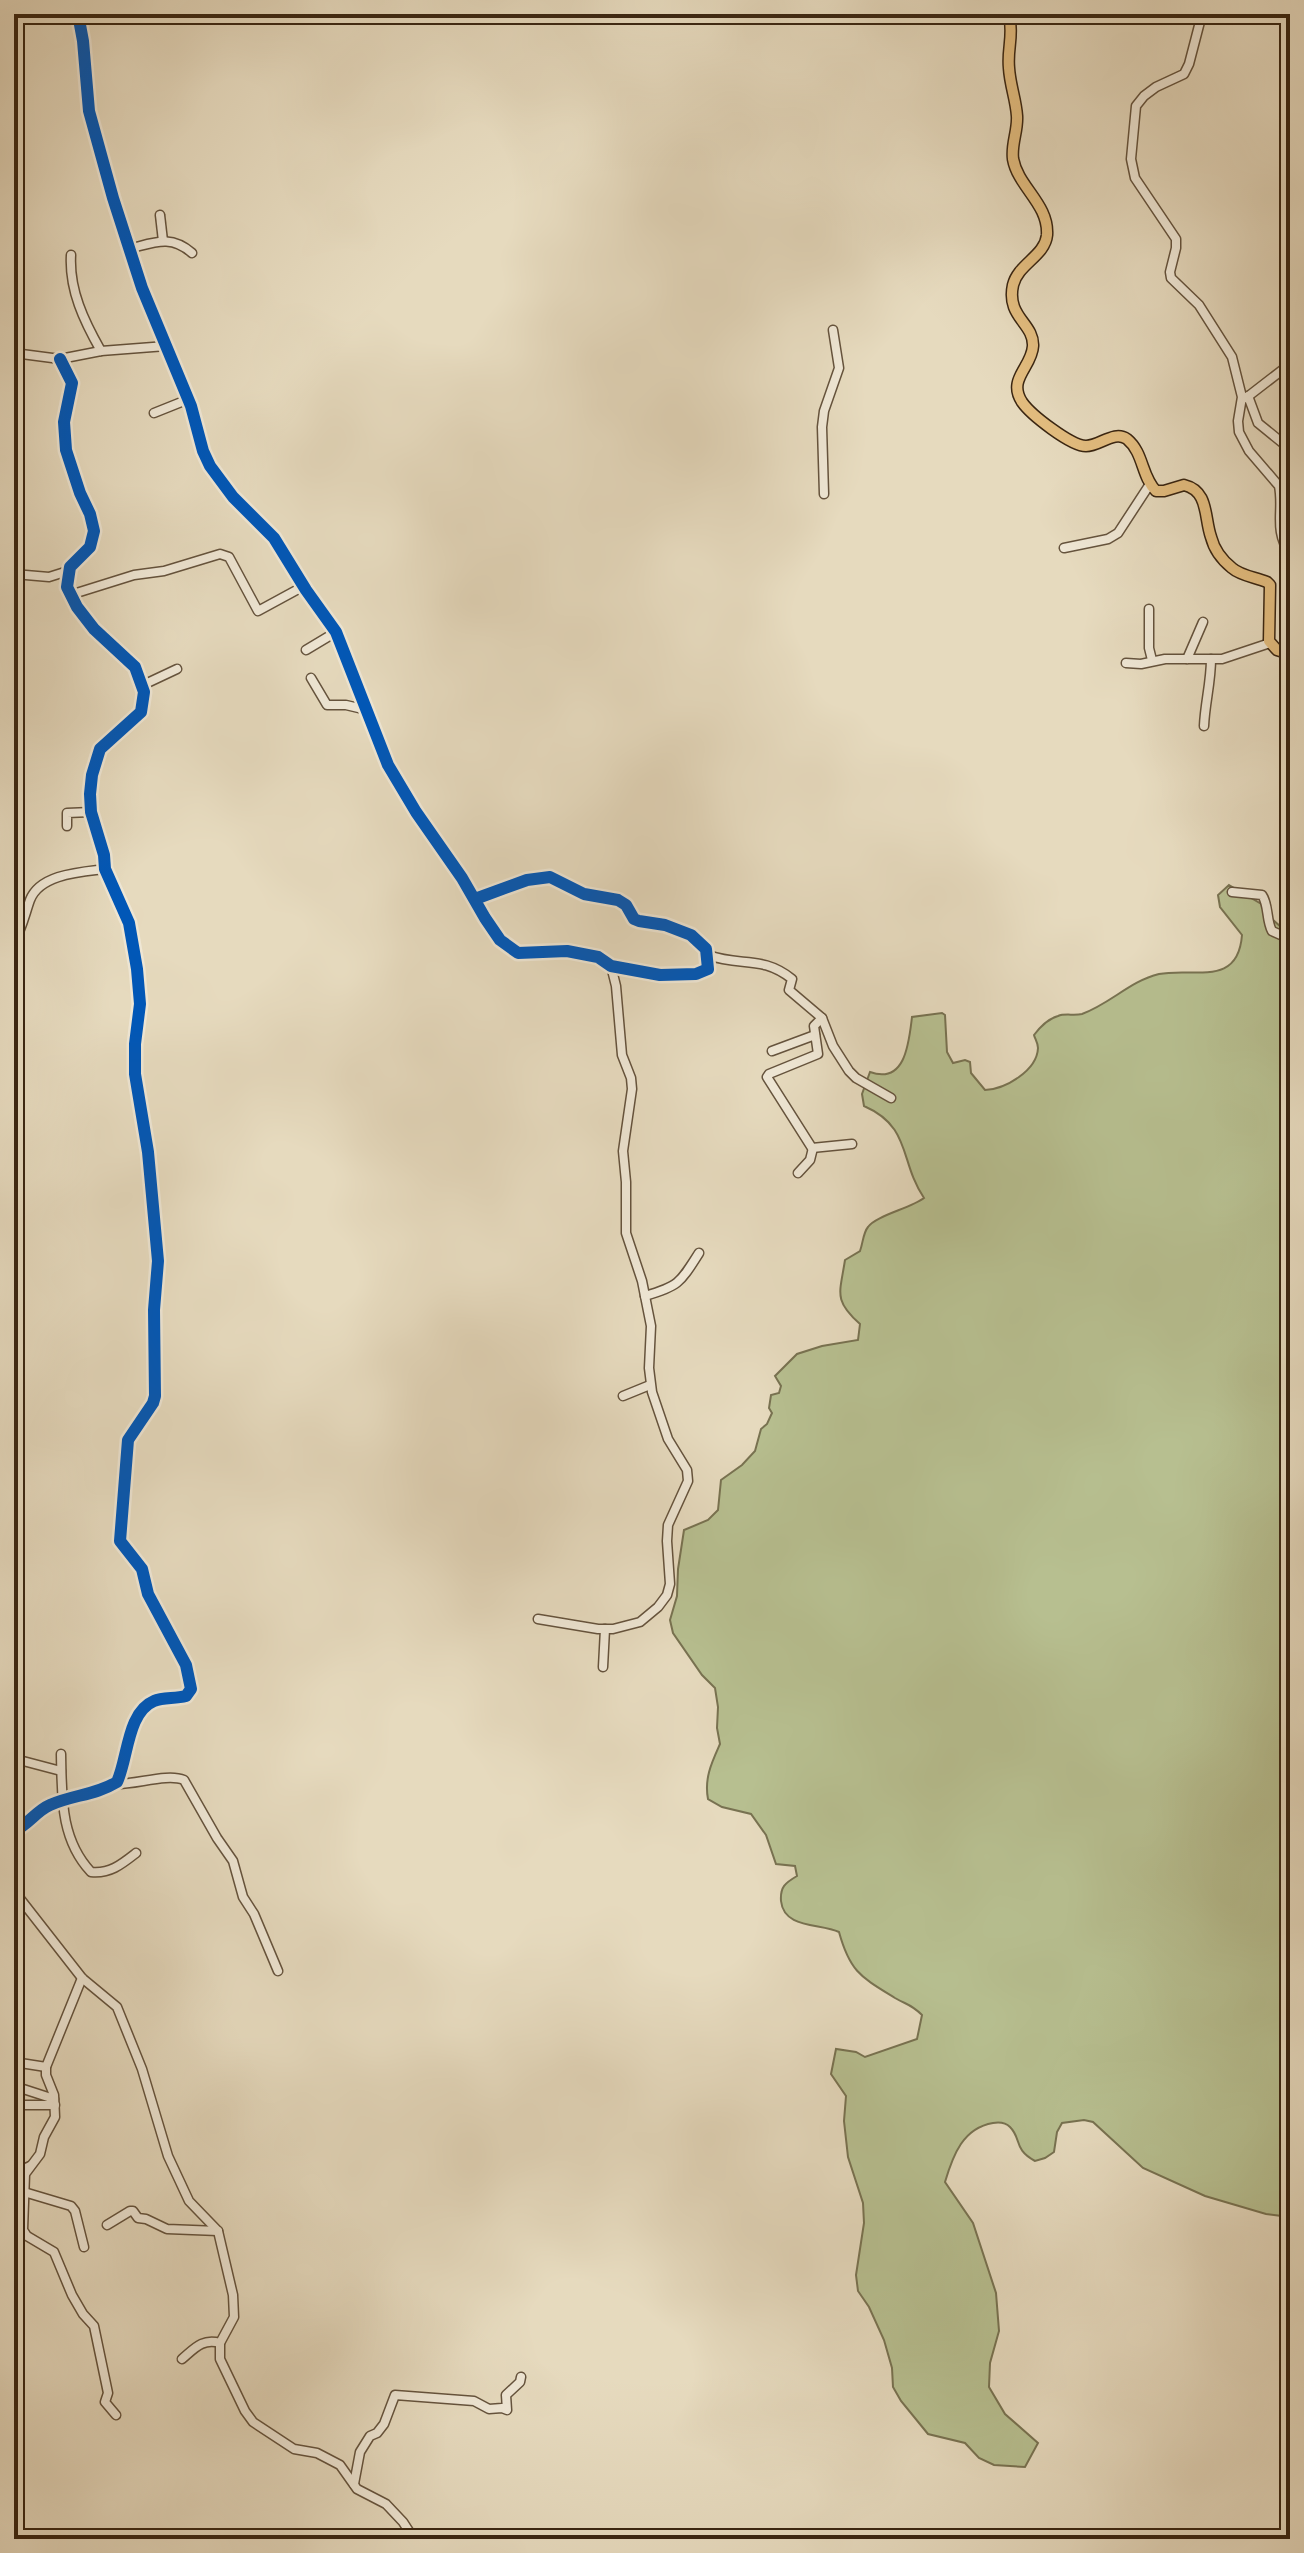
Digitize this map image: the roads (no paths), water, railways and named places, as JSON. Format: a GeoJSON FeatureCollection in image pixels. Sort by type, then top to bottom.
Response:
{"type":"FeatureCollection","features":[{"type":"Feature","properties":{"kind":"main road"},"geometry":{"type":"LineString","coordinates":[[1009,14],[1013,37],[1009,69],[1017,118],[1012,155],[1018,172],[1041,208],[1047,234],[1044,245],[1025,264],[1013,285],[1015,312],[1033,342],[1017,383],[1017,391],[1029,409],[1073,443],[1089,446],[1117,436],[1127,440],[1141,459],[1145,477],[1158,491],[1180,485],[1194,489],[1205,505],[1211,537],[1220,555],[1234,570],[1269,584],[1270,643],[1281,653],[1290,654]]}},
{"type":"Feature","properties":{"kind":"street"},"geometry":{"type":"LineString","coordinates":[[78,14],[89,111],[128,249],[189,399],[203,451],[233,497],[267,529],[336,632],[388,765],[496,935],[513,951],[567,951],[598,957],[611,966],[660,975],[696,974],[708,970],[708,955],[702,942],[686,932],[634,919],[626,905],[618,900],[584,894],[550,877],[530,879],[475,899]]}},
{"type":"Feature","properties":{"kind":"street"},"geometry":{"type":"LineString","coordinates":[[1202,14],[1184,74],[1156,87],[1136,106],[1131,166],[1135,178],[1176,239],[1171,279],[1199,305],[1229,351],[1245,398],[1258,423],[1290,449]]}},
{"type":"Feature","properties":{"kind":"street"},"geometry":{"type":"LineString","coordinates":[[160,215],[163,241]]}},
{"type":"Feature","properties":{"kind":"street"},"geometry":{"type":"LineString","coordinates":[[128,249],[176,241],[192,253]]}},
{"type":"Feature","properties":{"kind":"street"},"geometry":{"type":"LineString","coordinates":[[71,255],[75,293],[101,351]]}},
{"type":"Feature","properties":{"kind":"street"},"geometry":{"type":"LineString","coordinates":[[824,494],[823,419],[839,368],[833,330]]}},
{"type":"Feature","properties":{"kind":"street"},"geometry":{"type":"LineString","coordinates":[[14,353],[60,359],[101,351],[166,346]]}},
{"type":"Feature","properties":{"kind":"street"},"geometry":{"type":"LineString","coordinates":[[60,359],[72,383],[64,422],[66,450],[94,531],[90,547],[68,571],[70,595],[94,629],[135,667],[143,685],[144,704],[141,712],[109,739],[97,756],[90,794],[91,812],[102,845],[105,869],[129,923],[135,952],[140,1004],[135,1074],[148,1152],[158,1261],[154,1310],[156,1392],[153,1403],[128,1440],[120,1541],[137,1560],[148,1594],[186,1665],[191,1689],[186,1696],[156,1700],[143,1709],[128,1740],[119,1777],[113,1784]]}},
{"type":"Feature","properties":{"kind":"street"},"geometry":{"type":"LineString","coordinates":[[1290,364],[1245,398],[1238,421],[1239,432],[1249,451],[1279,486],[1279,525],[1282,540],[1290,554]]}},
{"type":"Feature","properties":{"kind":"street"},"geometry":{"type":"LineString","coordinates":[[154,413],[189,399]]}},
{"type":"Feature","properties":{"kind":"street"},"geometry":{"type":"LineString","coordinates":[[1064,548],[1108,539],[1118,533],[1150,484]]}},
{"type":"Feature","properties":{"kind":"street"},"geometry":{"type":"LineString","coordinates":[[70,595],[134,575],[164,571],[220,554],[229,557],[257,611],[263,611],[304,586]]}},
{"type":"Feature","properties":{"kind":"street"},"geometry":{"type":"LineString","coordinates":[[14,574],[49,577],[68,571]]}},
{"type":"Feature","properties":{"kind":"street"},"geometry":{"type":"LineString","coordinates":[[1149,609],[1152,660]]}},
{"type":"Feature","properties":{"kind":"street"},"geometry":{"type":"LineString","coordinates":[[1187,659],[1203,622]]}},
{"type":"Feature","properties":{"kind":"street"},"geometry":{"type":"LineString","coordinates":[[306,650],[336,632]]}},
{"type":"Feature","properties":{"kind":"street"},"geometry":{"type":"LineString","coordinates":[[1126,663],[1230,658],[1270,643]]}},
{"type":"Feature","properties":{"kind":"street"},"geometry":{"type":"LineString","coordinates":[[1204,726],[1211,659]]}},
{"type":"Feature","properties":{"kind":"street"},"geometry":{"type":"LineString","coordinates":[[143,685],[177,669]]}},
{"type":"Feature","properties":{"kind":"street"},"geometry":{"type":"LineString","coordinates":[[311,678],[327,705],[367,710]]}},
{"type":"Feature","properties":{"kind":"street"},"geometry":{"type":"LineString","coordinates":[[67,826],[67,813],[91,812]]}},
{"type":"Feature","properties":{"kind":"street"},"geometry":{"type":"LineString","coordinates":[[14,942],[37,889],[57,878],[105,869]]}},
{"type":"Feature","properties":{"kind":"street"},"geometry":{"type":"LineString","coordinates":[[1232,892],[1262,895],[1272,931],[1290,939]]}},
{"type":"Feature","properties":{"kind":"street"},"geometry":{"type":"LineString","coordinates":[[708,955],[733,962],[767,964],[792,979],[789,990],[822,1018],[833,1046],[849,1071],[891,1098]]}},
{"type":"Feature","properties":{"kind":"street"},"geometry":{"type":"LineString","coordinates":[[538,1619],[605,1629],[640,1622],[664,1601],[670,1584],[668,1525],[687,1486],[689,1474],[668,1439],[650,1385],[651,1326],[626,1233],[623,1151],[632,1089],[621,1050],[616,986],[611,966]]}},
{"type":"Feature","properties":{"kind":"street"},"geometry":{"type":"LineString","coordinates":[[798,1173],[811,1158],[813,1148],[767,1077],[818,1054],[814,1026],[822,1018]]}},
{"type":"Feature","properties":{"kind":"street"},"geometry":{"type":"LineString","coordinates":[[772,1051],[815,1035]]}},
{"type":"Feature","properties":{"kind":"street"},"geometry":{"type":"LineString","coordinates":[[813,1148],[852,1144]]}},
{"type":"Feature","properties":{"kind":"street"},"geometry":{"type":"LineString","coordinates":[[645,1296],[680,1282],[699,1253]]}},
{"type":"Feature","properties":{"kind":"street"},"geometry":{"type":"LineString","coordinates":[[623,1396],[650,1385]]}},
{"type":"Feature","properties":{"kind":"street"},"geometry":{"type":"LineString","coordinates":[[603,1667],[605,1629]]}},
{"type":"Feature","properties":{"kind":"street"},"geometry":{"type":"LineString","coordinates":[[61,1754],[62,1801],[67,1832],[83,1863],[91,1872],[100,1873],[116,1868],[136,1853]]}},
{"type":"Feature","properties":{"kind":"street"},"geometry":{"type":"LineString","coordinates":[[23,1761],[61,1771]]}},
{"type":"Feature","properties":{"kind":"street"},"geometry":{"type":"LineString","coordinates":[[14,1831],[44,1808],[113,1784],[137,1784],[174,1776],[184,1780],[233,1861],[243,1897],[254,1914],[278,1971]]}},
{"type":"Feature","properties":{"kind":"street"},"geometry":{"type":"LineString","coordinates":[[14,1891],[82,1978],[117,2007],[142,2069],[168,2156],[189,2201],[218,2231],[233,2295],[234,2317],[220,2343],[220,2359],[253,2422],[294,2449],[317,2453],[340,2465],[357,2489],[386,2504],[414,2539]]}},
{"type":"Feature","properties":{"kind":"street"},"geometry":{"type":"LineString","coordinates":[[82,1978],[46,2067],[55,2117],[44,2137],[40,2154],[24,2176],[20,2189],[24,2232],[54,2252],[72,2295],[94,2326],[108,2393],[105,2402],[116,2415]]}},
{"type":"Feature","properties":{"kind":"street"},"geometry":{"type":"LineString","coordinates":[[14,2062],[46,2067]]}},
{"type":"Feature","properties":{"kind":"street"},"geometry":{"type":"LineString","coordinates":[[14,2086],[54,2102]]}},
{"type":"Feature","properties":{"kind":"street"},"geometry":{"type":"LineString","coordinates":[[18,2105],[54,2102]]}},
{"type":"Feature","properties":{"kind":"street"},"geometry":{"type":"LineString","coordinates":[[14,2167],[30,2166]]}},
{"type":"Feature","properties":{"kind":"street"},"geometry":{"type":"LineString","coordinates":[[20,2189],[71,2206],[84,2247]]}},
{"type":"Feature","properties":{"kind":"street"},"geometry":{"type":"LineString","coordinates":[[107,2225],[133,2211],[138,2218],[167,2229],[218,2231]]}},
{"type":"Feature","properties":{"kind":"street"},"geometry":{"type":"LineString","coordinates":[[182,2359],[205,2342],[220,2343]]}},
{"type":"Feature","properties":{"kind":"street"},"geometry":{"type":"LineString","coordinates":[[354,2484],[360,2452],[370,2436],[384,2424],[395,2395],[474,2401],[489,2409],[507,2410],[506,2395],[520,2382],[521,2377]]}}]}
